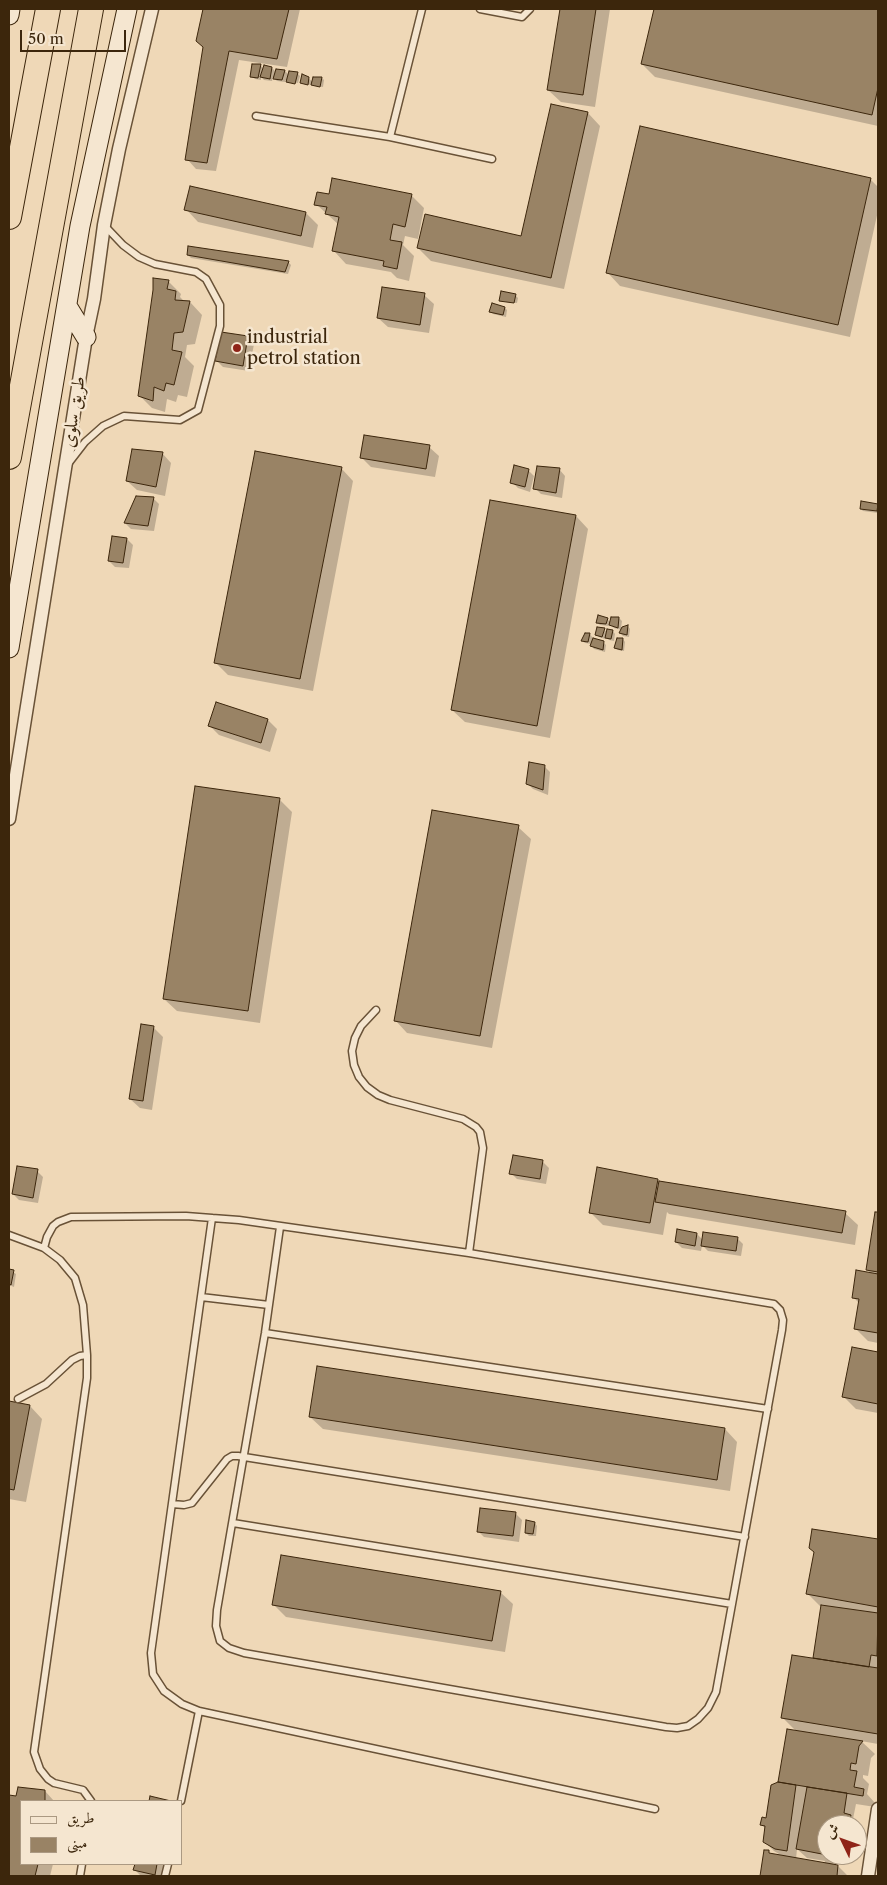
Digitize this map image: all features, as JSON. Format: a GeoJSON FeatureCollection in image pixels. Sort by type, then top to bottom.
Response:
{"type":"FeatureCollection","features":[{"type":"Feature","properties":{"kind":"highway"},"geometry":{"type":"LineString","coordinates":[[9,217],[48,9]]}},
{"type":"Feature","properties":{"kind":"highway"},"geometry":{"type":"LineString","coordinates":[[9,457],[91,9]]}},
{"type":"Feature","properties":{"kind":"main road"},"geometry":{"type":"LineString","coordinates":[[9,15],[10,9]]}},
{"type":"Feature","properties":{"kind":"main road","name":"طريق سلوى"},"geometry":{"type":"LineString","coordinates":[[9,648],[80,226],[127,9]]}},
{"type":"Feature","properties":{"kind":"main road"},"geometry":{"type":"LineString","coordinates":[[67,306],[86,337]]}},
{"type":"Feature","properties":{"kind":"street","name":"طريق سلوى"},"geometry":{"type":"LineString","coordinates":[[9,818],[86,337],[94,299],[104,225],[119,149],[152,9]]}},
{"type":"Feature","properties":{"kind":"street"},"geometry":{"type":"LineString","coordinates":[[868,1876],[878,1809]]}},
{"type":"Feature","properties":{"kind":"lane"},"geometry":{"type":"LineString","coordinates":[[390,137],[422,9]]}},
{"type":"Feature","properties":{"kind":"lane"},"geometry":{"type":"LineString","coordinates":[[480,9],[522,18],[530,9]]}},
{"type":"Feature","properties":{"kind":"lane"},"geometry":{"type":"LineString","coordinates":[[256,116],[390,137],[492,159]]}},
{"type":"Feature","properties":{"kind":"lane"},"geometry":{"type":"LineString","coordinates":[[66,467],[91,436],[103,426],[124,416],[180,420],[198,410],[220,326],[220,305],[206,279],[196,272],[154,264],[140,257],[123,245],[104,225]]}},
{"type":"Feature","properties":{"kind":"lane"},"geometry":{"type":"LineString","coordinates":[[376,1010],[361,1026],[355,1038],[352,1051],[359,1077],[367,1087],[378,1095],[390,1100],[463,1119],[476,1127],[480,1132],[482,1148],[469,1253]]}},
{"type":"Feature","properties":{"kind":"lane"},"geometry":{"type":"LineString","coordinates":[[44,1248],[53,1226],[71,1217],[176,1216],[212,1218],[280,1226],[469,1253],[774,1304],[780,1310],[783,1320],[745,1537],[716,1692],[708,1708],[698,1719],[688,1726],[678,1728],[666,1727],[244,1653],[229,1648],[220,1641],[216,1626],[265,1333],[280,1226]]}},
{"type":"Feature","properties":{"kind":"lane"},"geometry":{"type":"LineString","coordinates":[[212,1218],[151,1653],[153,1674],[164,1691],[182,1704],[199,1711],[656,1809]]}},
{"type":"Feature","properties":{"kind":"lane"},"geometry":{"type":"LineString","coordinates":[[9,1235],[44,1248],[60,1260],[75,1278],[83,1306],[87,1355],[86,1378],[34,1752],[40,1769],[48,1779],[54,1783],[83,1790],[90,1800]]}},
{"type":"Feature","properties":{"kind":"lane"},"geometry":{"type":"LineString","coordinates":[[201,1297],[269,1305]]}},
{"type":"Feature","properties":{"kind":"lane"},"geometry":{"type":"LineString","coordinates":[[265,1333],[768,1410]]}},
{"type":"Feature","properties":{"kind":"lane"},"geometry":{"type":"LineString","coordinates":[[18,1399],[46,1384],[72,1360],[87,1355]]}},
{"type":"Feature","properties":{"kind":"lane"},"geometry":{"type":"LineString","coordinates":[[172,1504],[184,1505],[192,1503],[227,1459],[232,1456],[745,1537]]}},
{"type":"Feature","properties":{"kind":"lane"},"geometry":{"type":"LineString","coordinates":[[233,1523],[732,1604]]}},
{"type":"Feature","properties":{"kind":"lane"},"geometry":{"type":"LineString","coordinates":[[181,1800],[199,1711]]}},
{"type":"Feature","properties":{"kind":"building"},"geometry":{"type":"Polygon","coordinates":[[[203,9],[289,9],[277,59],[229,51],[207,163],[185,160],[203,47],[196,41],[203,9]]]}},
{"type":"Feature","properties":{"kind":"building"},"geometry":{"type":"Polygon","coordinates":[[[560,9],[596,9],[583,95],[547,90],[560,9]]]}},
{"type":"Feature","properties":{"kind":"building"},"geometry":{"type":"Polygon","coordinates":[[[654,9],[878,9],[878,88],[872,115],[641,64],[654,9]]]}},
{"type":"Feature","properties":{"kind":"building"},"geometry":{"type":"Polygon","coordinates":[[[252,64],[261,64],[258,78],[250,77],[252,64]]]}},
{"type":"Feature","properties":{"kind":"building"},"geometry":{"type":"Polygon","coordinates":[[[264,65],[272,67],[270,79],[260,77],[264,65]]]}},
{"type":"Feature","properties":{"kind":"building"},"geometry":{"type":"Polygon","coordinates":[[[276,69],[285,70],[282,80],[273,79],[276,69]]]}},
{"type":"Feature","properties":{"kind":"building"},"geometry":{"type":"Polygon","coordinates":[[[289,71],[298,72],[295,84],[286,82],[289,71]]]}},
{"type":"Feature","properties":{"kind":"building"},"geometry":{"type":"Polygon","coordinates":[[[302,74],[309,77],[308,85],[300,83],[302,74]]]}},
{"type":"Feature","properties":{"kind":"building"},"geometry":{"type":"Polygon","coordinates":[[[313,77],[322,77],[320,87],[311,85],[313,77]]]}},
{"type":"Feature","properties":{"kind":"building"},"geometry":{"type":"Polygon","coordinates":[[[551,104],[588,112],[551,278],[417,248],[425,214],[521,236],[551,104]]]}},
{"type":"Feature","properties":{"kind":"building"},"geometry":{"type":"Polygon","coordinates":[[[640,126],[871,178],[838,325],[606,273],[640,126]]]}},
{"type":"Feature","properties":{"kind":"building"},"geometry":{"type":"Polygon","coordinates":[[[332,178],[412,194],[405,227],[393,224],[390,240],[402,242],[397,269],[383,266],[384,261],[332,251],[339,217],[325,214],[327,207],[314,205],[317,192],[329,194],[332,178]]]}},
{"type":"Feature","properties":{"kind":"building"},"geometry":{"type":"Polygon","coordinates":[[[190,186],[306,212],[301,236],[184,210],[190,186]]]}},
{"type":"Feature","properties":{"kind":"building"},"geometry":{"type":"Polygon","coordinates":[[[188,246],[289,261],[285,272],[187,255],[188,246]]]}},
{"type":"Feature","properties":{"kind":"building"},"geometry":{"type":"Polygon","coordinates":[[[153,278],[169,280],[167,289],[176,291],[175,300],[190,301],[183,332],[174,333],[172,350],[182,352],[174,385],[166,383],[164,391],[154,387],[153,401],[138,396],[153,290],[153,278]]]}},
{"type":"Feature","properties":{"kind":"building"},"geometry":{"type":"Polygon","coordinates":[[[382,287],[425,293],[420,325],[377,318],[382,287]]]}},
{"type":"Feature","properties":{"kind":"building"},"geometry":{"type":"Polygon","coordinates":[[[501,291],[516,294],[514,303],[499,301],[501,291]]]}},
{"type":"Feature","properties":{"kind":"building"},"geometry":{"type":"Polygon","coordinates":[[[492,303],[505,307],[503,315],[489,312],[492,303]]]}},
{"type":"Feature","properties":{"kind":"building"},"geometry":{"type":"Polygon","coordinates":[[[221,332],[248,336],[243,366],[215,361],[221,332]]]}},
{"type":"Feature","properties":{"kind":"building"},"geometry":{"type":"Polygon","coordinates":[[[364,435],[430,445],[426,469],[360,458],[364,435]]]}},
{"type":"Feature","properties":{"kind":"building"},"geometry":{"type":"Polygon","coordinates":[[[132,449],[163,452],[156,487],[126,481],[132,449]]]}},
{"type":"Feature","properties":{"kind":"building"},"geometry":{"type":"Polygon","coordinates":[[[255,451],[342,467],[300,679],[214,663],[255,451]]]}},
{"type":"Feature","properties":{"kind":"building"},"geometry":{"type":"Polygon","coordinates":[[[514,465],[529,469],[525,487],[510,483],[514,465]]]}},
{"type":"Feature","properties":{"kind":"building"},"geometry":{"type":"Polygon","coordinates":[[[537,466],[560,468],[556,493],[533,489],[537,466]]]}},
{"type":"Feature","properties":{"kind":"building"},"geometry":{"type":"Polygon","coordinates":[[[136,496],[154,497],[148,526],[124,523],[136,496]]]}},
{"type":"Feature","properties":{"kind":"building"},"geometry":{"type":"Polygon","coordinates":[[[490,500],[576,515],[537,726],[451,710],[490,500]]]}},
{"type":"Feature","properties":{"kind":"building"},"geometry":{"type":"Polygon","coordinates":[[[861,501],[878,504],[877,511],[860,509],[861,501]]]}},
{"type":"Feature","properties":{"kind":"building"},"geometry":{"type":"Polygon","coordinates":[[[112,536],[127,538],[123,563],[108,561],[112,536]]]}},
{"type":"Feature","properties":{"kind":"building"},"geometry":{"type":"Polygon","coordinates":[[[598,615],[608,618],[606,624],[596,623],[598,615]]]}},
{"type":"Feature","properties":{"kind":"building"},"geometry":{"type":"Polygon","coordinates":[[[611,617],[619,617],[618,628],[609,625],[611,617]]]}},
{"type":"Feature","properties":{"kind":"building"},"geometry":{"type":"Polygon","coordinates":[[[628,625],[627,635],[619,633],[622,627],[628,625]]]}},
{"type":"Feature","properties":{"kind":"building"},"geometry":{"type":"Polygon","coordinates":[[[597,627],[605,628],[602,637],[595,635],[597,627]]]}},
{"type":"Feature","properties":{"kind":"building"},"geometry":{"type":"Polygon","coordinates":[[[607,629],[613,630],[611,639],[605,638],[607,629]]]}},
{"type":"Feature","properties":{"kind":"building"},"geometry":{"type":"Polygon","coordinates":[[[585,633],[590,633],[588,642],[581,641],[585,633]]]}},
{"type":"Feature","properties":{"kind":"building"},"geometry":{"type":"Polygon","coordinates":[[[593,638],[604,641],[603,650],[590,646],[593,638]]]}},
{"type":"Feature","properties":{"kind":"building"},"geometry":{"type":"Polygon","coordinates":[[[617,638],[623,638],[622,650],[614,648],[617,638]]]}},
{"type":"Feature","properties":{"kind":"building"},"geometry":{"type":"Polygon","coordinates":[[[216,702],[268,719],[261,743],[208,726],[216,702]]]}},
{"type":"Feature","properties":{"kind":"building"},"geometry":{"type":"Polygon","coordinates":[[[529,762],[545,765],[543,790],[526,784],[529,762]]]}},
{"type":"Feature","properties":{"kind":"building"},"geometry":{"type":"Polygon","coordinates":[[[195,786],[280,798],[248,1011],[163,999],[195,786]]]}},
{"type":"Feature","properties":{"kind":"building"},"geometry":{"type":"Polygon","coordinates":[[[432,810],[519,825],[480,1036],[394,1021],[432,810]]]}},
{"type":"Feature","properties":{"kind":"building"},"geometry":{"type":"Polygon","coordinates":[[[141,1024],[154,1026],[143,1101],[129,1099],[141,1024]]]}},
{"type":"Feature","properties":{"kind":"building"},"geometry":{"type":"Polygon","coordinates":[[[513,1155],[543,1160],[540,1179],[509,1174],[513,1155]]]}},
{"type":"Feature","properties":{"kind":"building"},"geometry":{"type":"Polygon","coordinates":[[[17,1166],[38,1169],[33,1198],[12,1194],[17,1166]]]}},
{"type":"Feature","properties":{"kind":"building"},"geometry":{"type":"Polygon","coordinates":[[[597,1167],[658,1179],[650,1223],[589,1213],[597,1167]]]}},
{"type":"Feature","properties":{"kind":"building"},"geometry":{"type":"Polygon","coordinates":[[[659,1181],[846,1211],[842,1233],[655,1202],[659,1181]]]}},
{"type":"Feature","properties":{"kind":"building"},"geometry":{"type":"Polygon","coordinates":[[[875,1212],[878,1212],[878,1272],[866,1270],[875,1212]]]}},
{"type":"Feature","properties":{"kind":"building"},"geometry":{"type":"Polygon","coordinates":[[[677,1229],[697,1233],[695,1246],[675,1242],[677,1229]]]}},
{"type":"Feature","properties":{"kind":"building"},"geometry":{"type":"Polygon","coordinates":[[[703,1232],[738,1237],[736,1251],[701,1246],[703,1232]]]}},
{"type":"Feature","properties":{"kind":"building"},"geometry":{"type":"Polygon","coordinates":[[[9,1269],[14,1270],[11,1285],[9,1284],[9,1269]]]}},
{"type":"Feature","properties":{"kind":"building"},"geometry":{"type":"Polygon","coordinates":[[[856,1270],[878,1274],[878,1333],[854,1329],[859,1299],[852,1298],[856,1270]]]}},
{"type":"Feature","properties":{"kind":"building"},"geometry":{"type":"Polygon","coordinates":[[[852,1347],[878,1352],[878,1404],[842,1397],[852,1347]]]}},
{"type":"Feature","properties":{"kind":"building"},"geometry":{"type":"Polygon","coordinates":[[[317,1366],[725,1428],[717,1480],[309,1417],[317,1366]]]}},
{"type":"Feature","properties":{"kind":"building"},"geometry":{"type":"Polygon","coordinates":[[[9,1401],[30,1405],[14,1490],[9,1489],[9,1401]]]}},
{"type":"Feature","properties":{"kind":"building"},"geometry":{"type":"Polygon","coordinates":[[[480,1508],[516,1512],[513,1536],[477,1532],[480,1508]]]}},
{"type":"Feature","properties":{"kind":"building"},"geometry":{"type":"Polygon","coordinates":[[[526,1520],[535,1522],[533,1534],[525,1533],[526,1520]]]}},
{"type":"Feature","properties":{"kind":"building"},"geometry":{"type":"Polygon","coordinates":[[[812,1529],[878,1539],[878,1607],[806,1594],[814,1552],[809,1548],[812,1529]]]}},
{"type":"Feature","properties":{"kind":"building"},"geometry":{"type":"Polygon","coordinates":[[[281,1555],[501,1591],[492,1641],[272,1605],[281,1555]]]}},
{"type":"Feature","properties":{"kind":"building"},"geometry":{"type":"Polygon","coordinates":[[[821,1605],[878,1613],[877,1656],[871,1655],[869,1667],[813,1658],[821,1605]]]}},
{"type":"Feature","properties":{"kind":"building"},"geometry":{"type":"Polygon","coordinates":[[[792,1655],[878,1668],[878,1734],[781,1718],[792,1655]]]}},
{"type":"Feature","properties":{"kind":"building"},"geometry":{"type":"Polygon","coordinates":[[[787,1729],[863,1741],[859,1746],[856,1764],[851,1763],[850,1770],[857,1771],[854,1787],[864,1789],[863,1796],[778,1782],[787,1729]]]}},
{"type":"Feature","properties":{"kind":"building"},"geometry":{"type":"Polygon","coordinates":[[[778,1782],[796,1785],[787,1851],[775,1849],[763,1842],[765,1826],[760,1825],[762,1817],[766,1818],[771,1785],[778,1782]]]}},
{"type":"Feature","properties":{"kind":"building"},"geometry":{"type":"Polygon","coordinates":[[[18,1787],[45,1790],[45,1800],[20,1800],[20,1865],[38,1865],[35,1876],[9,1876],[9,1795],[16,1796],[18,1787]]]}},
{"type":"Feature","properties":{"kind":"building"},"geometry":{"type":"Polygon","coordinates":[[[807,1787],[847,1793],[844,1813],[851,1815],[817,1815],[817,1853],[796,1849],[807,1787]]]}},
{"type":"Feature","properties":{"kind":"building"},"geometry":{"type":"Polygon","coordinates":[[[150,1796],[167,1800],[149,1800],[150,1796]]]}},
{"type":"Feature","properties":{"kind":"building"},"geometry":{"type":"Polygon","coordinates":[[[764,1850],[769,1850],[769,1853],[817,1861],[817,1865],[838,1865],[837,1876],[760,1876],[764,1850]]]}},
{"type":"Feature","properties":{"kind":"building"},"geometry":{"type":"Polygon","coordinates":[[[135,1865],[157,1865],[155,1875],[133,1870],[135,1865]]]}},
{"type":"Feature","properties":{"kind":"place","name":"industrial petrol station"},"geometry":{"type":"Point","coordinates":[237,348]}}]}
